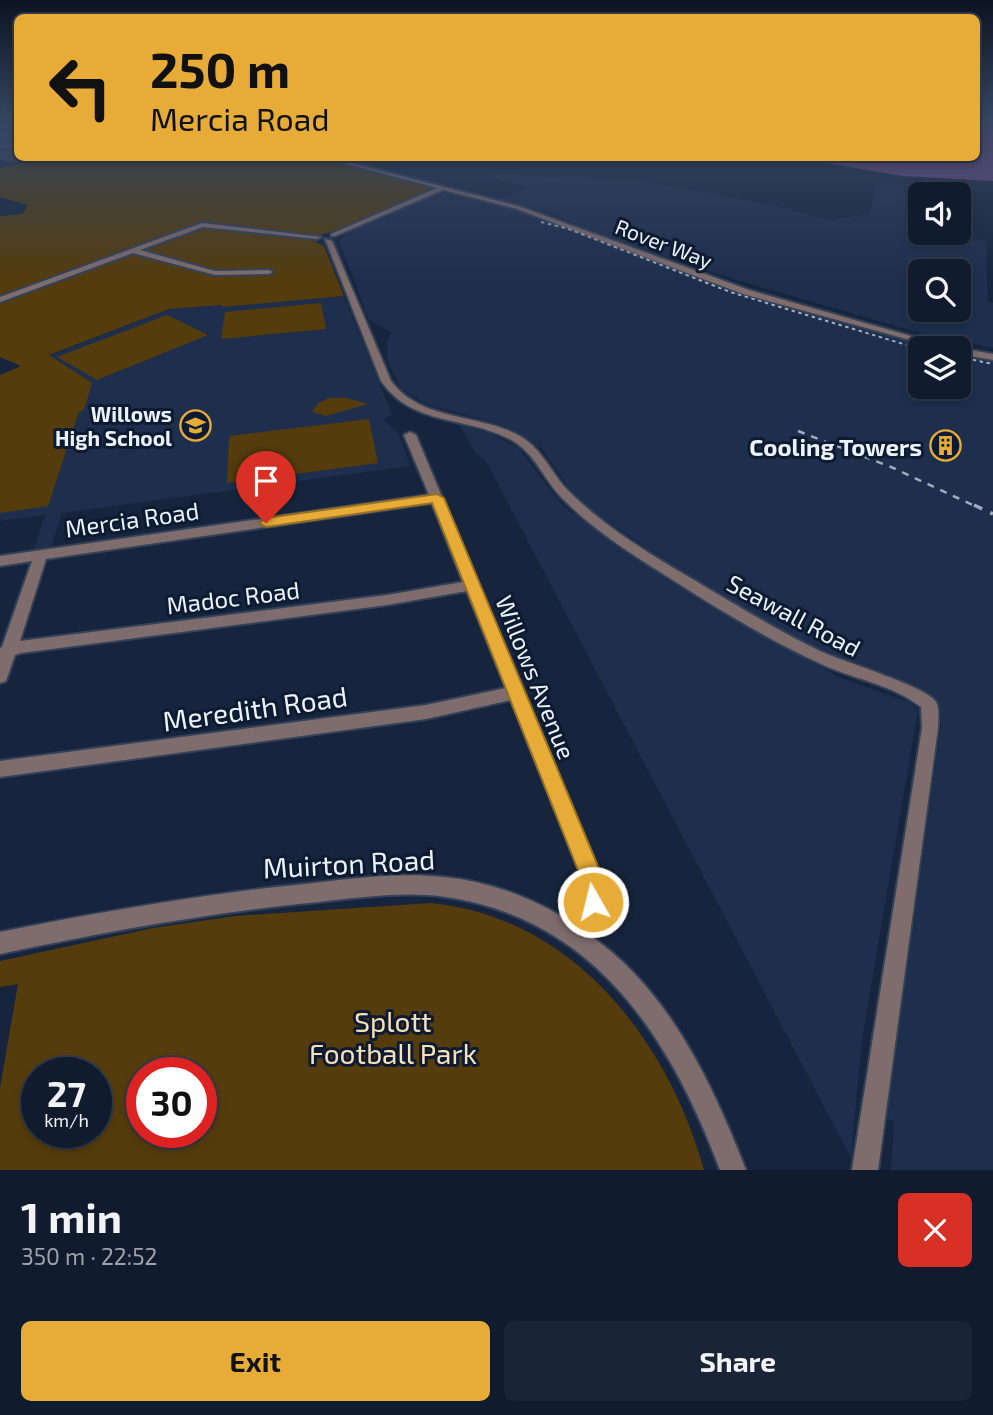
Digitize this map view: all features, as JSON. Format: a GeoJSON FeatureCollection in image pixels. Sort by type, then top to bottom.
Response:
{"type":"FeatureCollection","features":[{"type":"Feature","properties":{"kind":"street","name":"Rover Way"},"geometry":{"type":"LineString","coordinates":[[387,174],[536,213],[768,299],[908,337]]}},
{"type":"Feature","properties":{"kind":"street"},"geometry":{"type":"LineString","coordinates":[[0,300],[202,225],[250,233],[326,237],[443,188]]}},
{"type":"Feature","properties":{"kind":"street","name":"Seawall Road"},"geometry":{"type":"LineString","coordinates":[[326,237],[386,381],[395,393],[424,410],[490,427],[518,439],[536,454],[563,493],[580,509],[679,577],[803,649],[855,673],[919,697],[929,705],[930,728],[865,1170]]}},
{"type":"Feature","properties":{"kind":"street"},"geometry":{"type":"LineString","coordinates":[[134,251],[215,273],[269,272]]}},
{"type":"Feature","properties":{"kind":"street"},"geometry":{"type":"LineString","coordinates":[[21,292],[33,296]]}},
{"type":"Feature","properties":{"kind":"street"},"geometry":{"type":"LineString","coordinates":[[971,353],[993,357]]}},
{"type":"Feature","properties":{"kind":"street","name":"Willows Avenue"},"geometry":{"type":"LineString","coordinates":[[410,435],[592,878],[593,902],[576,937]]}},
{"type":"Feature","properties":{"kind":"street","name":"Mercia Road"},"geometry":{"type":"LineString","coordinates":[[0,561],[437,498]]}},
{"type":"Feature","properties":{"kind":"street"},"geometry":{"type":"LineString","coordinates":[[0,677],[4,652],[41,555]]}},
{"type":"Feature","properties":{"kind":"street","name":"Madoc Road"},"geometry":{"type":"LineString","coordinates":[[4,652],[387,600],[472,584]]}},
{"type":"Feature","properties":{"kind":"street","name":"Meredith Road"},"geometry":{"type":"LineString","coordinates":[[0,769],[426,712],[515,693]]}},
{"type":"Feature","properties":{"kind":"street","name":"Muirton Road"},"geometry":{"type":"LineString","coordinates":[[0,943],[232,900],[422,886],[467,890],[495,898],[534,913],[576,937],[628,981],[681,1053],[702,1089],[733,1170]]}},
{"type":"Feature","properties":{"kind":"shaded area"},"geometry":{"type":"Polygon","coordinates":[[[490,174],[635,180],[768,204],[831,220],[867,214],[872,207],[876,182],[908,185],[908,245],[971,245],[971,239],[986,241],[988,301],[993,303],[993,348],[971,343],[971,336],[938,336],[910,330],[736,280],[584,228],[550,213],[497,199],[531,188],[485,176],[490,174]]]}},
{"type":"Feature","properties":{"kind":"shaded area"},"geometry":{"type":"Polygon","coordinates":[[[888,174],[993,174],[993,181],[888,174]]]}},
{"type":"Feature","properties":{"kind":"shaded area"},"geometry":{"type":"Polygon","coordinates":[[[437,192],[506,206],[723,287],[908,340],[908,399],[971,399],[971,356],[993,361],[993,1170],[891,1170],[894,1122],[887,1118],[941,726],[939,704],[923,689],[823,651],[703,587],[578,501],[542,449],[519,433],[499,424],[428,405],[401,389],[387,360],[387,341],[392,333],[369,320],[339,241],[348,231],[437,192]]]}},
{"type":"Feature","properties":{"kind":"shaded area","name":"Willows High School"},"geometry":{"type":"Polygon","coordinates":[[[344,296],[392,415],[383,419],[399,435],[410,466],[62,513],[51,547],[34,549],[45,515],[0,521],[0,375],[169,309],[344,296]]]}},
{"type":"Feature","properties":{"kind":"shaded area"},"geometry":{"type":"Polygon","coordinates":[[[459,425],[489,433],[518,448],[564,507],[714,608],[841,678],[911,703],[918,710],[862,1039],[851,1158],[486,461],[476,453],[459,425]]]}},
{"type":"Feature","properties":{"kind":"green space"},"geometry":{"type":"Polygon","coordinates":[[[0,174],[380,174],[432,188],[343,228],[313,237],[312,240],[324,246],[344,296],[169,309],[49,355],[92,383],[84,410],[79,412],[48,506],[0,513],[0,375],[21,366],[0,357],[0,216],[22,214],[28,205],[0,197],[0,174]]]}},
{"type":"Feature","properties":{"kind":"green space"},"geometry":{"type":"Polygon","coordinates":[[[321,303],[326,329],[221,339],[225,312],[321,303]]]}},
{"type":"Feature","properties":{"kind":"green space"},"geometry":{"type":"Polygon","coordinates":[[[167,315],[208,335],[97,380],[57,357],[167,315]]]}},
{"type":"Feature","properties":{"kind":"green space"},"geometry":{"type":"Polygon","coordinates":[[[329,398],[347,398],[368,404],[326,416],[312,412],[318,403],[329,398]]]}},
{"type":"Feature","properties":{"kind":"green space"},"geometry":{"type":"Polygon","coordinates":[[[369,419],[378,463],[227,483],[229,436],[369,419]]]}},
{"type":"Feature","properties":{"kind":"green space","name":"Splott Football Park"},"geometry":{"type":"Polygon","coordinates":[[[431,903],[482,913],[528,932],[570,959],[607,993],[639,1032],[666,1075],[688,1122],[704,1170],[0,1170],[0,1088],[18,984],[0,987],[0,961],[153,928],[235,916],[431,903]]]}},
{"type":"Feature","properties":{"kind":"railway"},"geometry":{"type":"LineString","coordinates":[[541,222],[569,229],[730,292],[908,345]]}},
{"type":"Feature","properties":{"kind":"railway"},"geometry":{"type":"LineString","coordinates":[[971,359],[993,364]]}},
{"type":"Feature","properties":{"kind":"railway"},"geometry":{"type":"LineString","coordinates":[[798,431],[891,467],[977,507]]}},
{"type":"Feature","properties":{"kind":"railway"},"geometry":{"type":"LineString","coordinates":[[974,505],[993,514]]}},
{"type":"Feature","properties":{"kind":"place","name":"Willows High School"},"geometry":{"type":"Point","coordinates":[195,425]}},
{"type":"Feature","properties":{"kind":"place","name":"Cooling Towers"},"geometry":{"type":"Point","coordinates":[945,446]}},
{"type":"Feature","properties":{"kind":"route"},"geometry":{"type":"LineString","coordinates":[[266,523],[437,498],[592,878],[593,902]]}}]}
